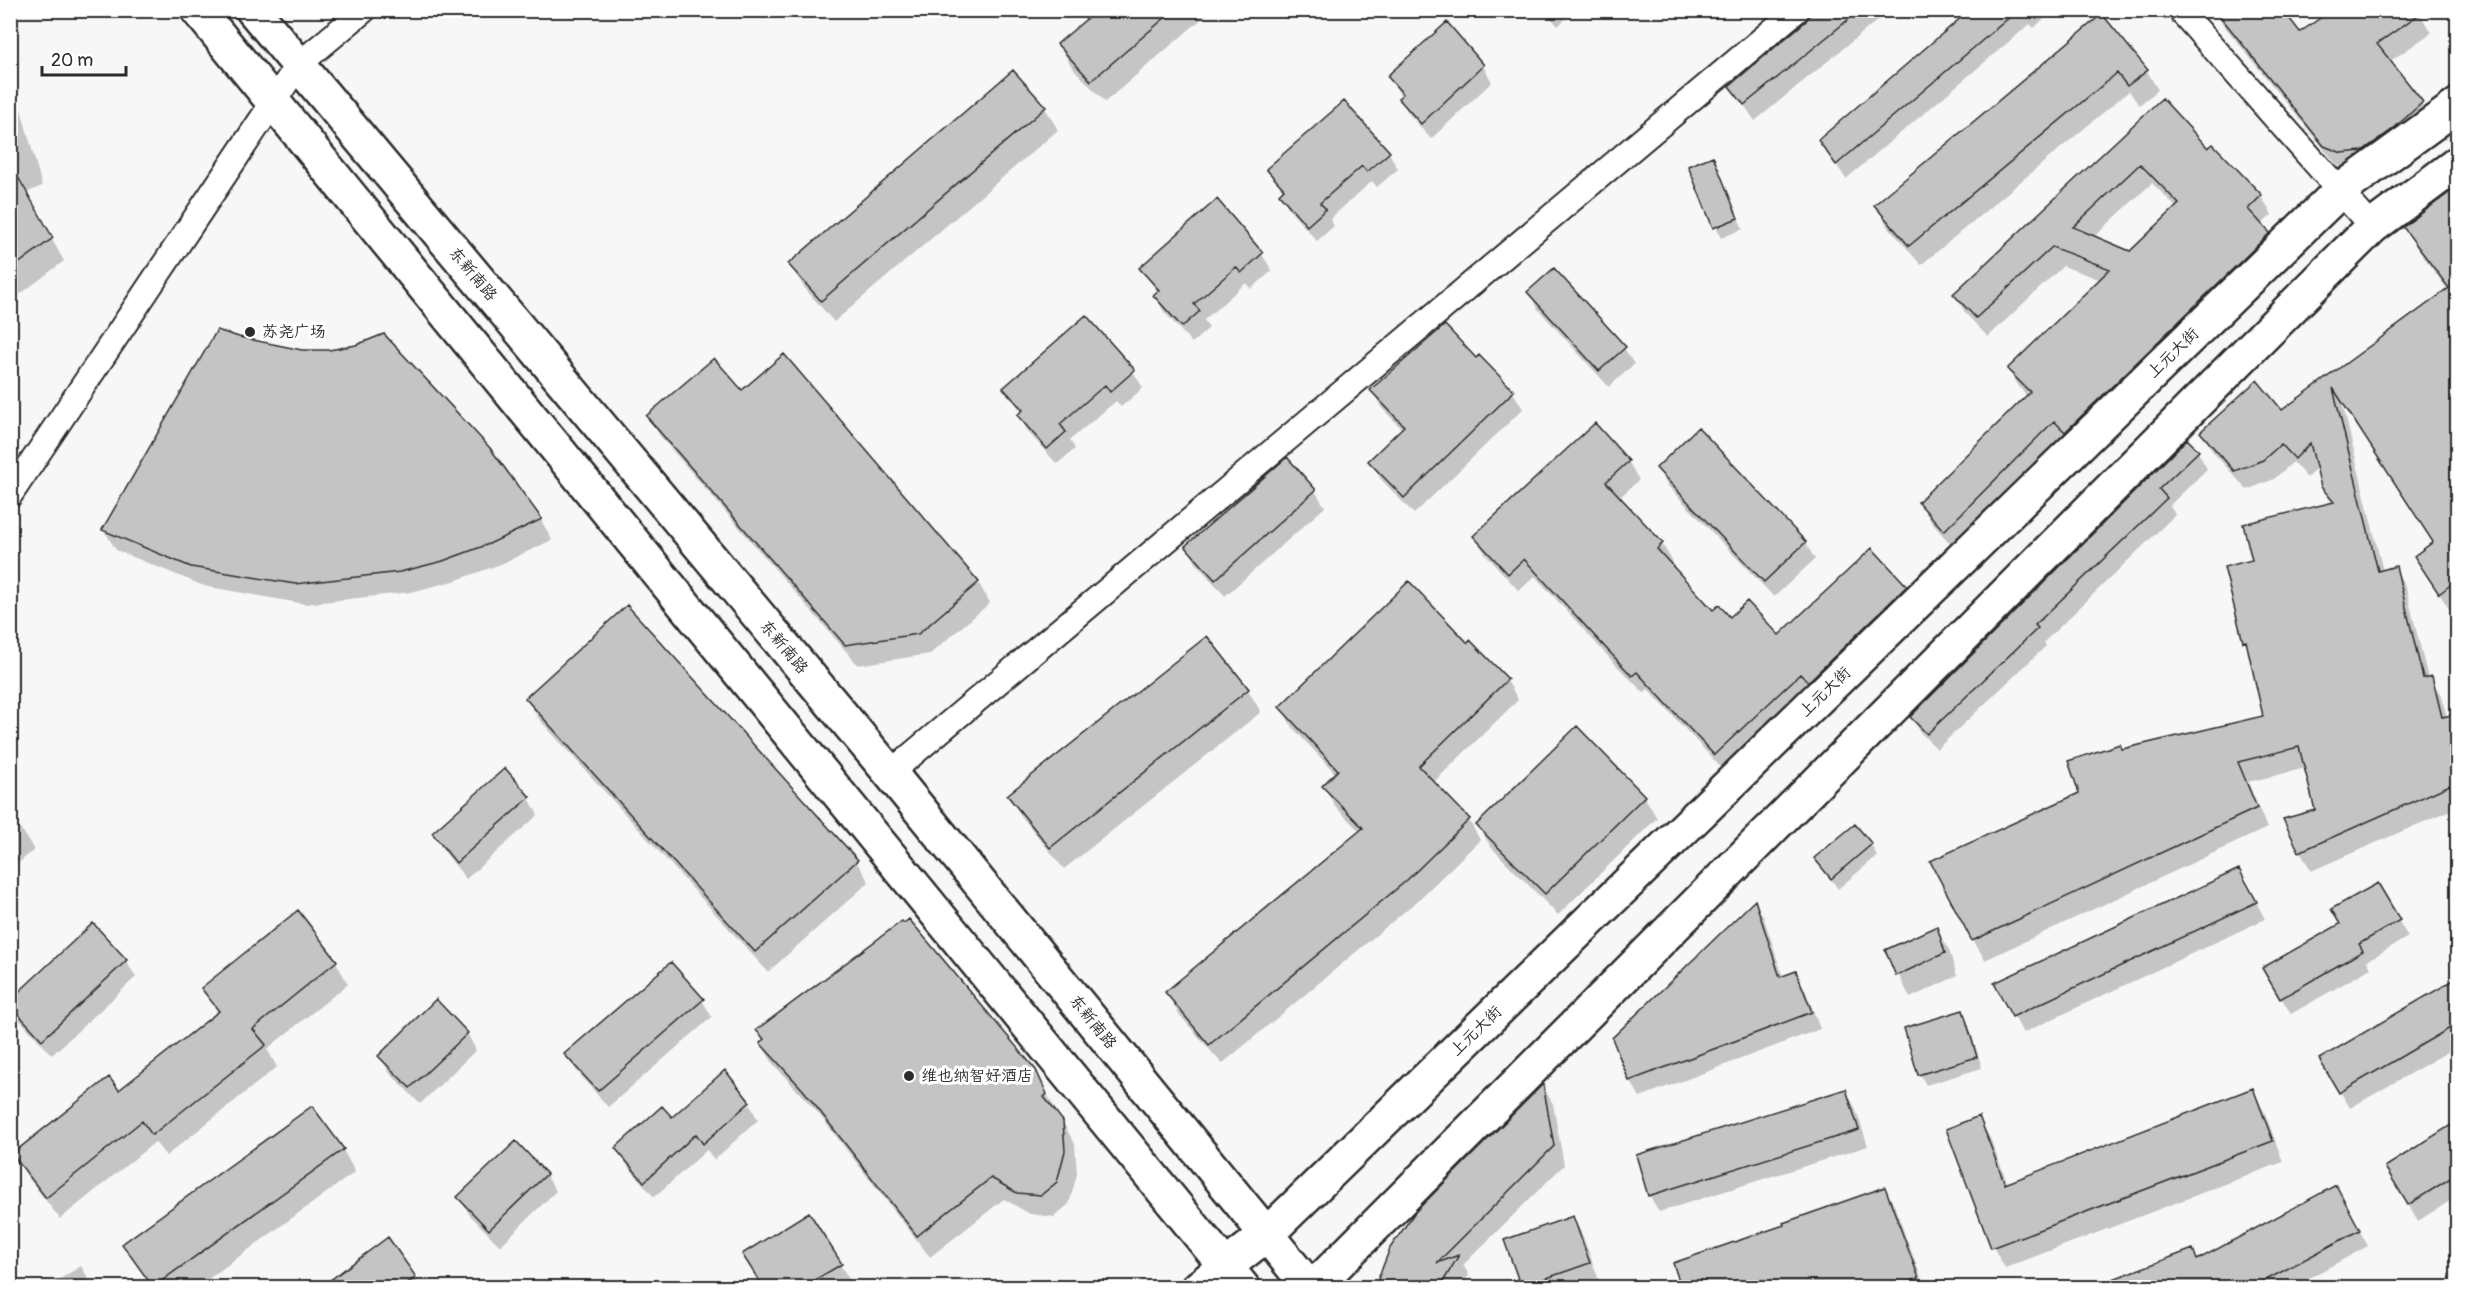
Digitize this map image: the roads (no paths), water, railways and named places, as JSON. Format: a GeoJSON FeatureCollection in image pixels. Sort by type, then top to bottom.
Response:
{"type":"FeatureCollection","features":[{"type":"Feature","properties":{"kind":"main road"},"geometry":{"type":"LineString","coordinates":[[198,10],[1235,1277]]}},
{"type":"Feature","properties":{"kind":"main road","name":"东新南路"},"geometry":{"type":"LineString","coordinates":[[253,10],[890,773],[1266,1235],[1311,1287]]}},
{"type":"Feature","properties":{"kind":"main road","name":"上元大街"},"geometry":{"type":"LineString","coordinates":[[1198,1287],[1235,1277],[1266,1235],[2341,190],[2457,105]]}},
{"type":"Feature","properties":{"kind":"main road"},"geometry":{"type":"LineString","coordinates":[[1311,1287],[2372,227],[2457,164]]}},
{"type":"Feature","properties":{"kind":"street"},"geometry":{"type":"LineString","coordinates":[[10,495],[298,65],[364,10]]}},
{"type":"Feature","properties":{"kind":"street"},"geometry":{"type":"LineString","coordinates":[[890,773],[1797,10]]}},
{"type":"Feature","properties":{"kind":"street"},"geometry":{"type":"LineString","coordinates":[[2180,10],[2372,227]]}},
{"type":"Feature","properties":{"kind":"place","name":"苏尧广场"},"geometry":{"type":"Point","coordinates":[250,332]}},
{"type":"Feature","properties":{"kind":"place","name":"维也纳智好酒店"},"geometry":{"type":"Point","coordinates":[909,1076]}}]}
